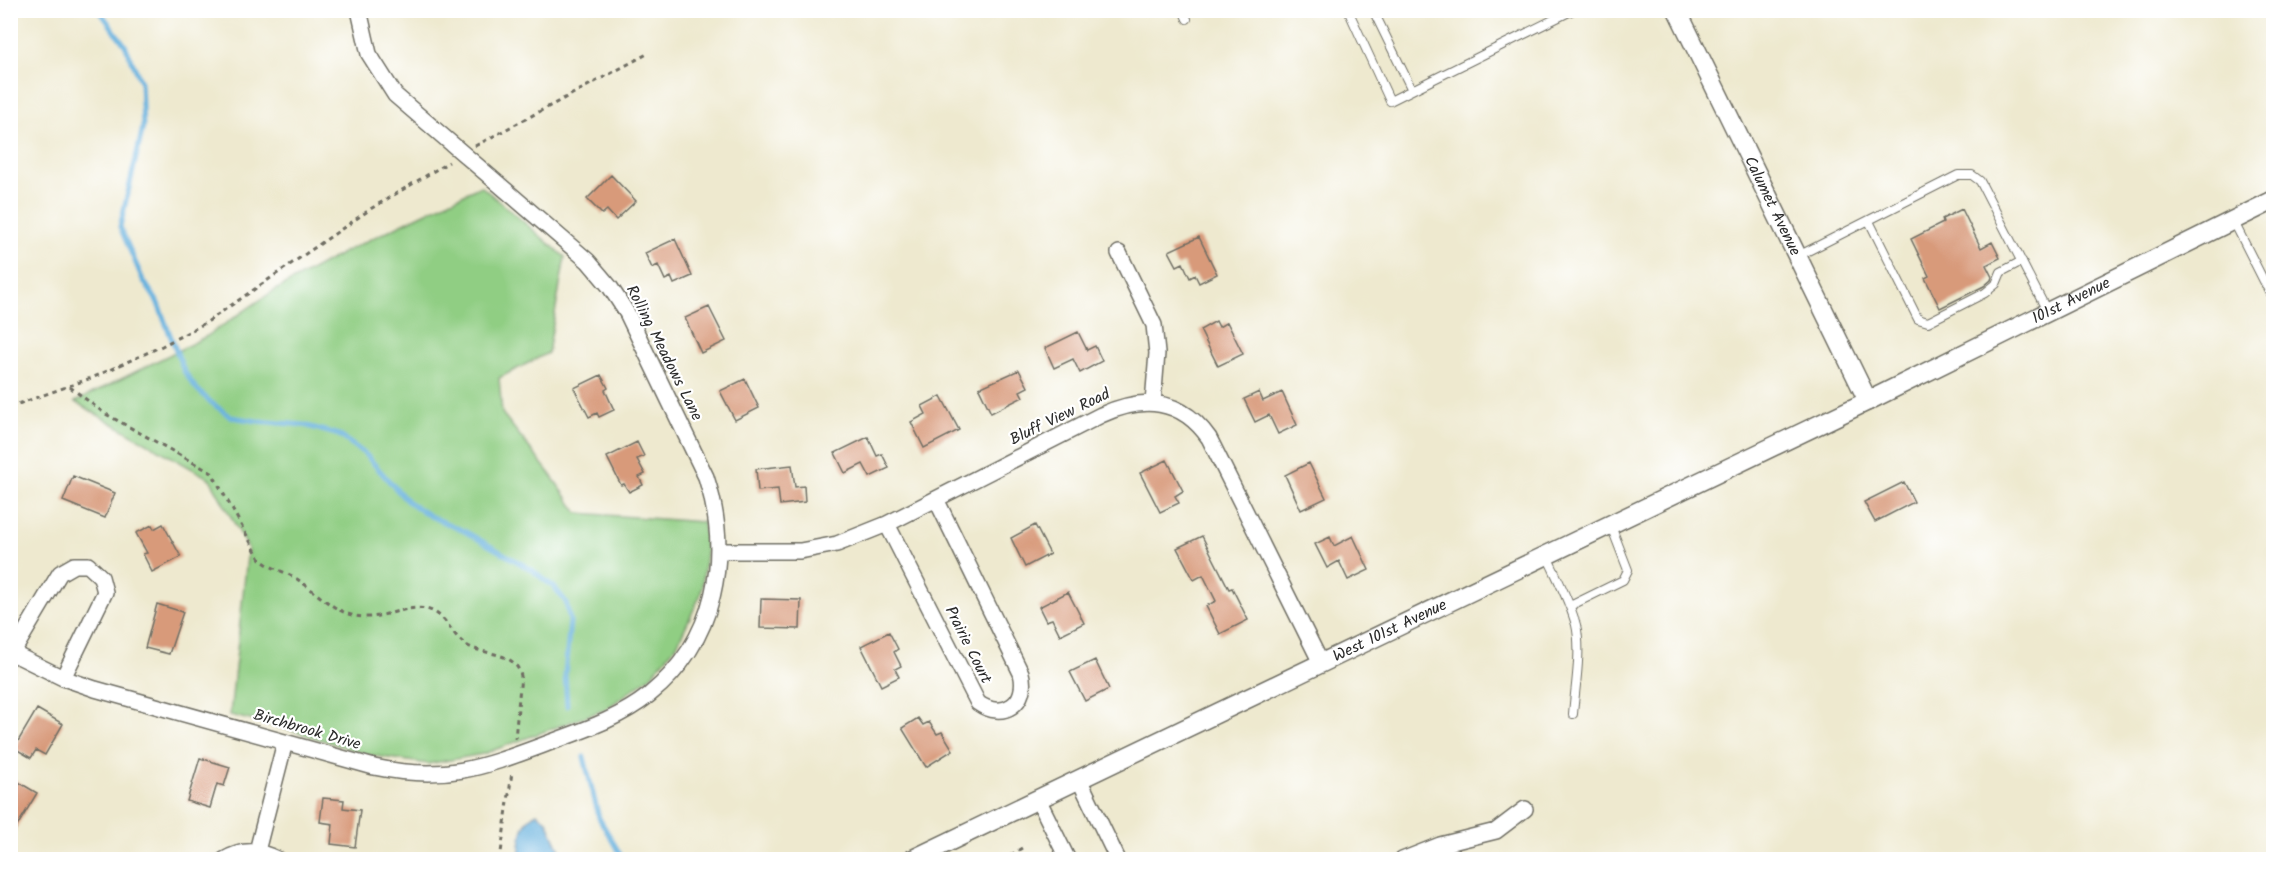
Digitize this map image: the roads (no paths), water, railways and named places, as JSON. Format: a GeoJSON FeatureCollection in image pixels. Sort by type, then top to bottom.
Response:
{"type":"FeatureCollection","features":[{"type":"Feature","properties":{"kind":"street","name":"Rolling Meadows Lane"},"geometry":{"type":"LineString","coordinates":[[359,10],[369,54],[387,84],[405,105],[588,261],[619,300],[706,477],[715,510],[719,551],[718,570],[712,598],[702,627],[687,653],[648,696],[598,724]]}},
{"type":"Feature","properties":{"kind":"street","name":"Calumet Avenue"},"geometry":{"type":"LineString","coordinates":[[1677,10],[1868,401]]}},
{"type":"Feature","properties":{"kind":"street","name":"101st Avenue"},"geometry":{"type":"LineString","coordinates":[[1868,401],[2274,200]]}},
{"type":"Feature","properties":{"kind":"street"},"geometry":{"type":"LineString","coordinates":[[1119,253],[1154,326],[1157,353],[1153,403]]}},
{"type":"Feature","properties":{"kind":"street","name":"West 101st Avenue"},"geometry":{"type":"LineString","coordinates":[[911,860],[1868,401]]}},
{"type":"Feature","properties":{"kind":"street","name":"Bluff View Road"},"geometry":{"type":"LineString","coordinates":[[719,551],[765,553],[816,549],[837,544],[887,524],[1115,409],[1153,403],[1169,406],[1187,415],[1202,427],[1321,663]]}},
{"type":"Feature","properties":{"kind":"street","name":"Prairie Court"},"geometry":{"type":"LineString","coordinates":[[887,524],[978,703],[993,710],[1009,708],[1015,704],[1023,690],[1021,673],[936,499]]}},
{"type":"Feature","properties":{"kind":"street"},"geometry":{"type":"LineString","coordinates":[[11,654],[60,573],[74,565],[88,565],[101,577],[105,592],[63,678]]}},
{"type":"Feature","properties":{"kind":"street","name":"Birchbrook Drive"},"geometry":{"type":"LineString","coordinates":[[11,654],[63,678],[374,767],[414,773],[432,774],[474,769],[598,724]]}},
{"type":"Feature","properties":{"kind":"street"},"geometry":{"type":"LineString","coordinates":[[257,851],[285,742]]}},
{"type":"Feature","properties":{"kind":"street"},"geometry":{"type":"LineString","coordinates":[[1079,779],[1118,860]]}},
{"type":"Feature","properties":{"kind":"street"},"geometry":{"type":"LineString","coordinates":[[1038,799],[1068,860]]}},
{"type":"Feature","properties":{"kind":"street"},"geometry":{"type":"LineString","coordinates":[[1402,860],[1440,845],[1496,831],[1525,809]]}},
{"type":"Feature","properties":{"kind":"street"},"geometry":{"type":"LineString","coordinates":[[224,860],[241,852],[257,851],[279,860]]}},
{"type":"Feature","properties":{"kind":"lane"},"geometry":{"type":"LineString","coordinates":[[1183,10],[1187,19]]}},
{"type":"Feature","properties":{"kind":"lane"},"geometry":{"type":"LineString","coordinates":[[1347,10],[1390,101],[1572,11]]}},
{"type":"Feature","properties":{"kind":"lane"},"geometry":{"type":"LineString","coordinates":[[1373,10],[1412,90]]}},
{"type":"Feature","properties":{"kind":"lane"},"geometry":{"type":"LineString","coordinates":[[1798,256],[1958,175],[1972,175],[1980,181],[2048,312]]}},
{"type":"Feature","properties":{"kind":"lane"},"geometry":{"type":"LineString","coordinates":[[2233,220],[2274,301]]}},
{"type":"Feature","properties":{"kind":"lane"},"geometry":{"type":"LineString","coordinates":[[1869,221],[1918,319],[1928,322],[1985,293],[1996,284],[2001,272],[2022,261]]}},
{"type":"Feature","properties":{"kind":"lane"},"geometry":{"type":"LineString","coordinates":[[1570,606],[1623,580],[1628,570],[1611,524]]}},
{"type":"Feature","properties":{"kind":"lane"},"geometry":{"type":"LineString","coordinates":[[1546,555],[1570,606],[1576,627],[1574,714]]}},
{"type":"Feature","properties":{"kind":"water"},"geometry":{"type":"Polygon","coordinates":[[[537,813],[547,821],[564,859],[519,859],[524,827],[537,813]]]}},
{"type":"Feature","properties":{"kind":"waterway"},"geometry":{"type":"LineString","coordinates":[[99,10],[125,45],[141,82],[143,127],[120,227],[143,280],[157,301],[184,371],[209,401],[231,417],[304,425],[339,435],[365,454],[407,501],[430,516],[464,531],[532,570],[555,588],[566,602],[570,621],[565,674],[567,706]]}},
{"type":"Feature","properties":{"kind":"waterway"},"geometry":{"type":"LineString","coordinates":[[584,757],[599,818],[620,854],[620,860]]}}]}
